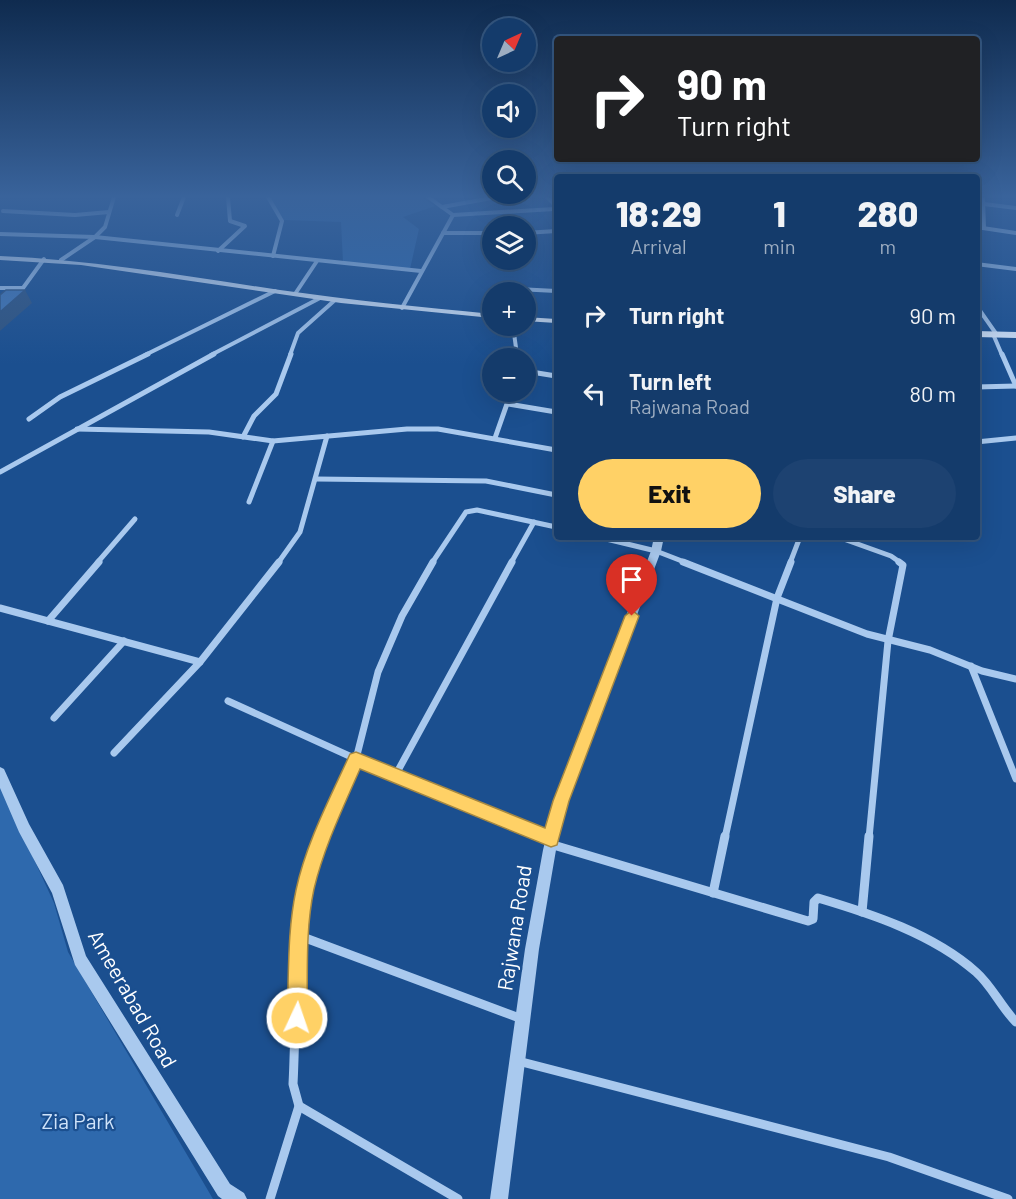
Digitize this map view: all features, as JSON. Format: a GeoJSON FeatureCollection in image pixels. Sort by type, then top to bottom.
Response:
{"type":"FeatureCollection","features":[{"type":"Feature","properties":{"kind":"main road"},"geometry":{"type":"LineString","coordinates":[[0,258],[61,260],[132,267],[320,298],[482,315]]}},
{"type":"Feature","properties":{"kind":"main road"},"geometry":{"type":"LineString","coordinates":[[536,320],[554,321]]}},
{"type":"Feature","properties":{"kind":"main road"},"geometry":{"type":"LineString","coordinates":[[980,334],[1016,335]]}},
{"type":"Feature","properties":{"kind":"street"},"geometry":{"type":"LineString","coordinates":[[61,260],[71,253]]}},
{"type":"Feature","properties":{"kind":"street"},"geometry":{"type":"LineString","coordinates":[[239,253],[421,271]]}},
{"type":"Feature","properties":{"kind":"street"},"geometry":{"type":"LineString","coordinates":[[402,308],[431,253]]}},
{"type":"Feature","properties":{"kind":"street"},"geometry":{"type":"LineString","coordinates":[[8,300],[23,288],[44,259]]}},
{"type":"Feature","properties":{"kind":"street"},"geometry":{"type":"LineString","coordinates":[[295,294],[317,261]]}},
{"type":"Feature","properties":{"kind":"street"},"geometry":{"type":"LineString","coordinates":[[980,264],[1016,268]]}},
{"type":"Feature","properties":{"kind":"street"},"geometry":{"type":"LineString","coordinates":[[0,288],[23,288]]}},
{"type":"Feature","properties":{"kind":"street"},"geometry":{"type":"LineString","coordinates":[[28,419],[60,397],[275,291]]}},
{"type":"Feature","properties":{"kind":"street"},"geometry":{"type":"LineString","coordinates":[[536,291],[554,291]]}},
{"type":"Feature","properties":{"kind":"street"},"geometry":{"type":"LineString","coordinates":[[0,472],[320,298]]}},
{"type":"Feature","properties":{"kind":"street"},"geometry":{"type":"LineString","coordinates":[[243,437],[254,416],[276,394],[298,333],[335,300]]}},
{"type":"Feature","properties":{"kind":"street"},"geometry":{"type":"LineString","coordinates":[[980,311],[995,334],[1016,386],[980,387]]}},
{"type":"Feature","properties":{"kind":"street"},"geometry":{"type":"LineString","coordinates":[[536,373],[554,376]]}},
{"type":"Feature","properties":{"kind":"street"},"geometry":{"type":"LineString","coordinates":[[495,438],[508,404],[554,412]]}},
{"type":"Feature","properties":{"kind":"street"},"geometry":{"type":"LineString","coordinates":[[77,429],[184,430],[273,441],[426,429],[455,431],[554,450]]}},
{"type":"Feature","properties":{"kind":"street"},"geometry":{"type":"LineString","coordinates":[[114,753],[200,662],[294,543],[300,532],[327,435]]}},
{"type":"Feature","properties":{"kind":"street"},"geometry":{"type":"LineString","coordinates":[[980,442],[1016,438]]}},
{"type":"Feature","properties":{"kind":"street"},"geometry":{"type":"LineString","coordinates":[[249,502],[273,441]]}},
{"type":"Feature","properties":{"kind":"street"},"geometry":{"type":"LineString","coordinates":[[316,479],[486,481],[554,495]]}},
{"type":"Feature","properties":{"kind":"street"},"geometry":{"type":"LineString","coordinates":[[270,1199],[299,1106],[293,1084],[300,936],[305,891],[317,848],[356,759],[378,672],[402,616],[462,516],[474,510],[554,527]]}},
{"type":"Feature","properties":{"kind":"street"},"geometry":{"type":"LineString","coordinates":[[48,621],[135,519]]}},
{"type":"Feature","properties":{"kind":"street"},"geometry":{"type":"LineString","coordinates":[[396,776],[534,522]]}},
{"type":"Feature","properties":{"kind":"street"},"geometry":{"type":"LineString","coordinates":[[624,540],[658,544],[777,598],[888,641],[930,650],[1000,676],[1016,679]]}},
{"type":"Feature","properties":{"kind":"street"},"geometry":{"type":"LineString","coordinates":[[712,893],[777,598],[799,540]]}},
{"type":"Feature","properties":{"kind":"street"},"geometry":{"type":"LineString","coordinates":[[846,540],[902,562],[903,568],[888,641],[862,912]]}},
{"type":"Feature","properties":{"kind":"street","name":"Rajwana Road"},"geometry":{"type":"LineString","coordinates":[[499,1199],[537,911],[550,841],[561,801],[658,544]]}},
{"type":"Feature","properties":{"kind":"street"},"geometry":{"type":"LineString","coordinates":[[0,608],[200,662]]}},
{"type":"Feature","properties":{"kind":"street"},"geometry":{"type":"LineString","coordinates":[[54,718],[124,641]]}},
{"type":"Feature","properties":{"kind":"street"},"geometry":{"type":"LineString","coordinates":[[971,666],[1016,778]]}},
{"type":"Feature","properties":{"kind":"street"},"geometry":{"type":"LineString","coordinates":[[228,700],[356,759],[550,841],[808,921],[813,919],[814,902],[818,898],[882,920],[958,958],[989,985],[1016,1023]]}},
{"type":"Feature","properties":{"kind":"street","name":"Ameerabad Road"},"geometry":{"type":"LineString","coordinates":[[0,773],[24,828],[58,890],[80,960],[224,1190],[238,1199]]}},
{"type":"Feature","properties":{"kind":"street"},"geometry":{"type":"LineString","coordinates":[[300,936],[523,1019]]}},
{"type":"Feature","properties":{"kind":"street"},"geometry":{"type":"LineString","coordinates":[[518,1061],[889,1157],[1008,1199]]}},
{"type":"Feature","properties":{"kind":"street"},"geometry":{"type":"LineString","coordinates":[[299,1106],[458,1199]]}},
{"type":"Feature","properties":{"kind":"green space"},"geometry":{"type":"Polygon","coordinates":[[[343,253],[414,253],[410,269],[343,262],[343,253]]]}},
{"type":"Feature","properties":{"kind":"green space","name":"Zia Park"},"geometry":{"type":"Polygon","coordinates":[[[0,785],[54,903],[68,952],[213,1199],[0,1199],[0,785]]]}},
{"type":"Feature","properties":{"kind":"building"},"geometry":{"type":"Polygon","coordinates":[[[6,290],[25,290],[0,312],[0,295],[6,290]]]}},
{"type":"Feature","properties":{"kind":"route"},"geometry":{"type":"LineString","coordinates":[[297,1018],[300,936],[305,891],[317,848],[356,759],[551,839],[561,801],[632,616]]}}]}
